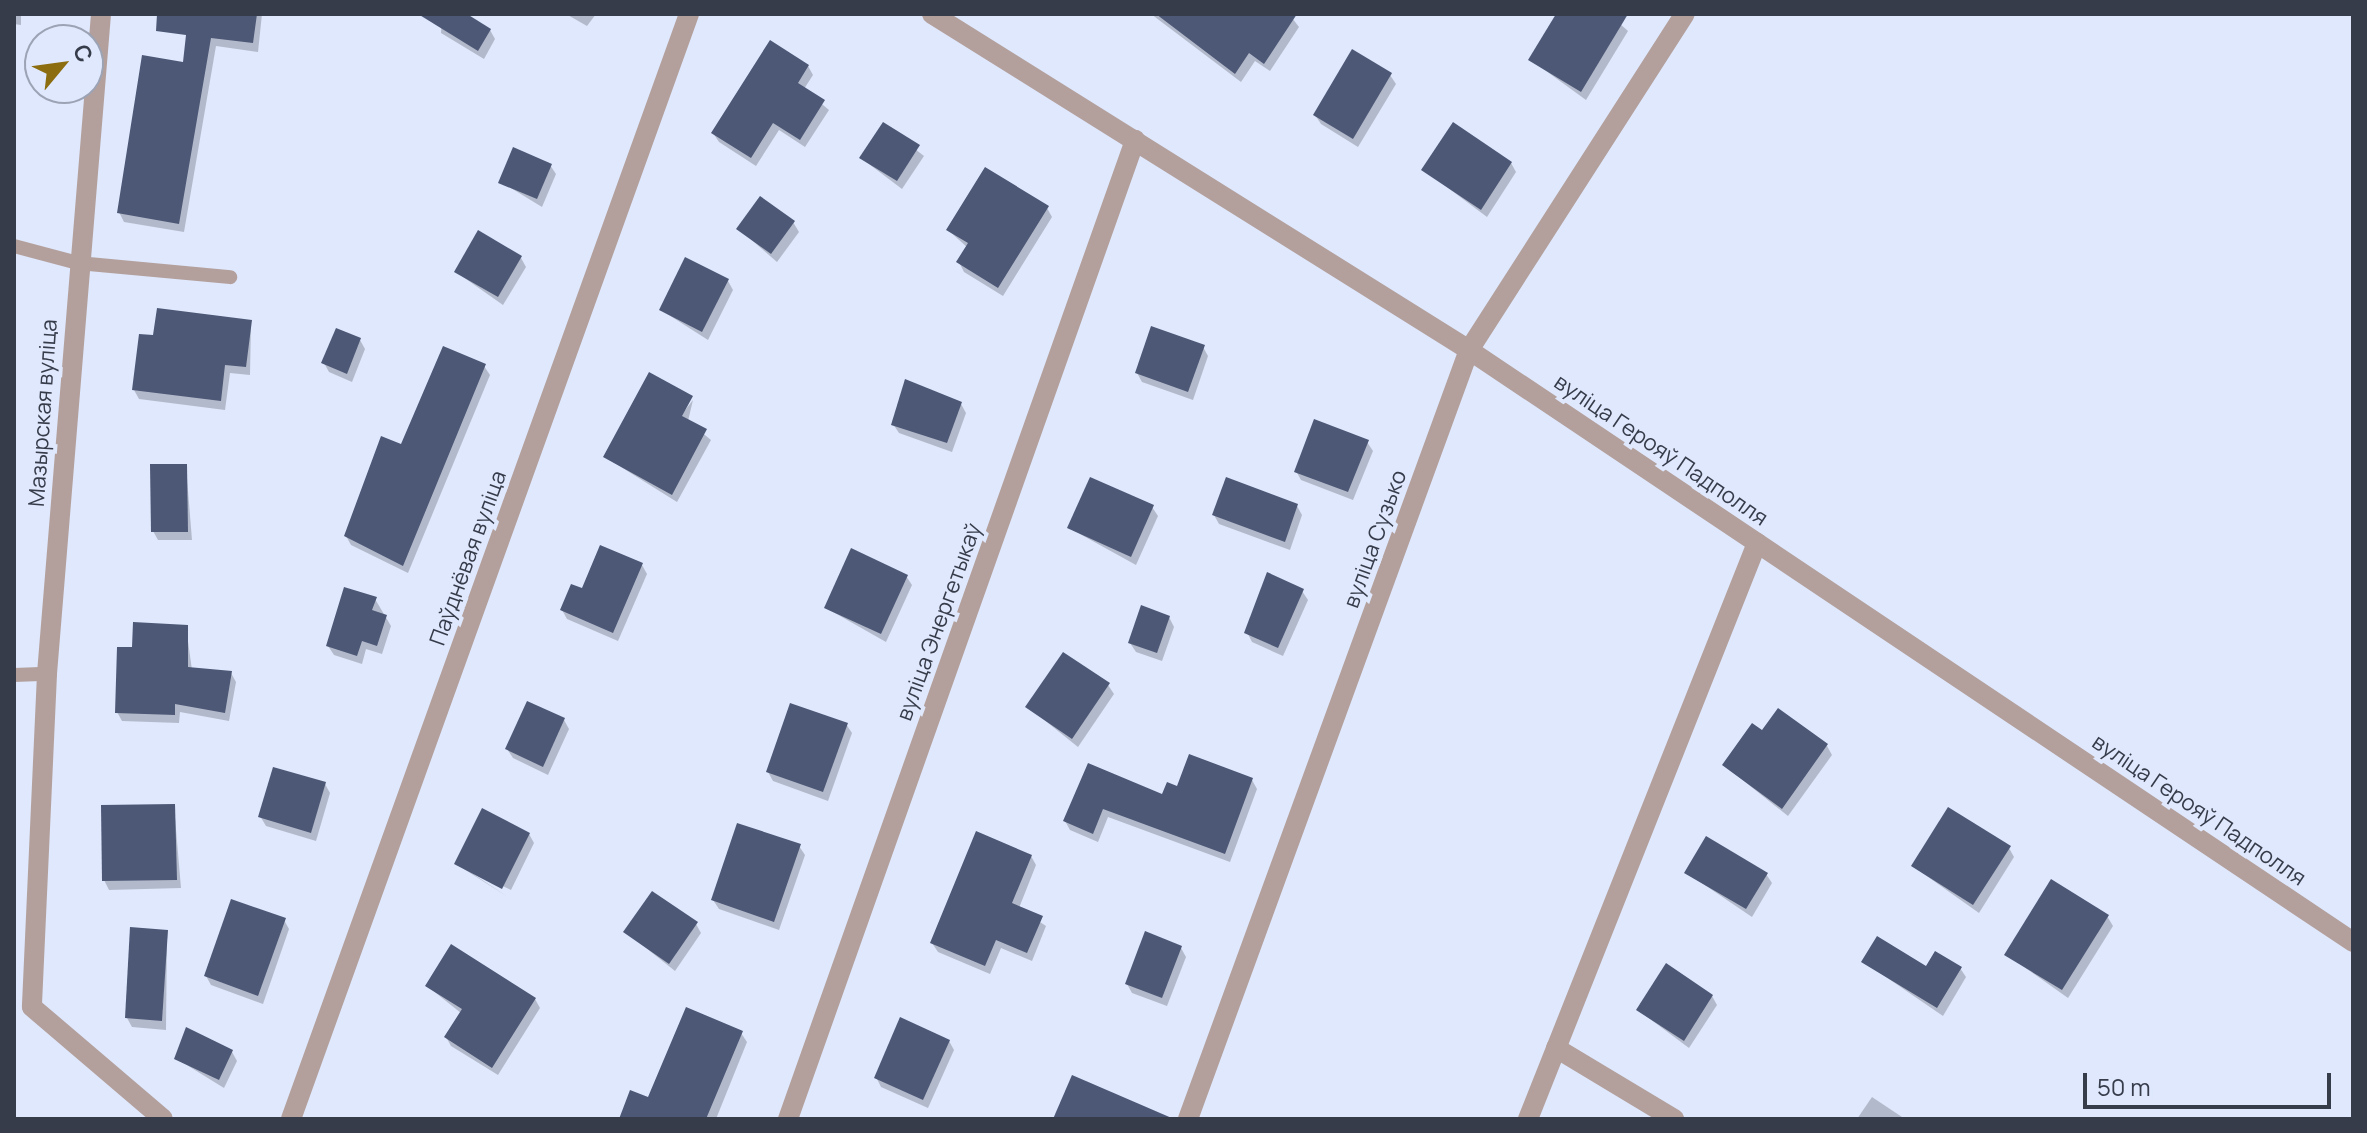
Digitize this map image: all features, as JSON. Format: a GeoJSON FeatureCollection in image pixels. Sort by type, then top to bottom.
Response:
{"type":"FeatureCollection","features":[{"type":"Feature","properties":{"kind":"street","name":"Мазырская вуліца"},"geometry":{"type":"LineString","coordinates":[[101,14],[78,263],[47,674],[32,1007],[163,1119]]}},
{"type":"Feature","properties":{"kind":"street","name":"Паўднёвая вуліца"},"geometry":{"type":"LineString","coordinates":[[291,1119],[689,14]]}},
{"type":"Feature","properties":{"kind":"street","name":"вуліца Герояў Падполля"},"geometry":{"type":"LineString","coordinates":[[932,14],[1469,350],[2353,942]]}},
{"type":"Feature","properties":{"kind":"street","name":"вуліца Сузько"},"geometry":{"type":"LineString","coordinates":[[1188,1119],[1469,350],[1685,14]]}},
{"type":"Feature","properties":{"kind":"street","name":"вуліца Энергетыкаў"},"geometry":{"type":"LineString","coordinates":[[788,1119],[1135,140]]}},
{"type":"Feature","properties":{"kind":"street"},"geometry":{"type":"LineString","coordinates":[[1528,1119],[1757,543]]}},
{"type":"Feature","properties":{"kind":"street"},"geometry":{"type":"LineString","coordinates":[[1556,1048],[1674,1119]]}},
{"type":"Feature","properties":{"kind":"lane"},"geometry":{"type":"LineString","coordinates":[[14,246],[78,263],[230,277]]}},
{"type":"Feature","properties":{"kind":"lane"},"geometry":{"type":"LineString","coordinates":[[14,675],[47,674]]}},
{"type":"Feature","properties":{"kind":"building"},"geometry":{"type":"Polygon","coordinates":[[[157,14],[257,14],[253,43],[211,38],[179,224],[117,213],[142,55],[183,62],[186,35],[156,31],[157,14]]]}},
{"type":"Feature","properties":{"kind":"building"},"geometry":{"type":"Polygon","coordinates":[[[418,14],[467,14],[491,29],[478,51],[418,14]]]}},
{"type":"Feature","properties":{"kind":"building"},"geometry":{"type":"Polygon","coordinates":[[[1156,14],[1297,14],[1264,64],[1249,53],[1235,74],[1156,14]]]}},
{"type":"Feature","properties":{"kind":"building"},"geometry":{"type":"Polygon","coordinates":[[[1556,14],[1628,14],[1581,92],[1528,60],[1556,14]]]}},
{"type":"Feature","properties":{"kind":"building"},"geometry":{"type":"Polygon","coordinates":[[[770,40],[809,65],[798,83],[825,100],[800,140],[773,123],[751,158],[711,133],[770,40]]]}},
{"type":"Feature","properties":{"kind":"building"},"geometry":{"type":"Polygon","coordinates":[[[1352,49],[1392,73],[1353,139],[1313,115],[1352,49]]]}},
{"type":"Feature","properties":{"kind":"building"},"geometry":{"type":"Polygon","coordinates":[[[883,122],[920,145],[897,181],[859,158],[883,122]]]}},
{"type":"Feature","properties":{"kind":"building"},"geometry":{"type":"Polygon","coordinates":[[[1453,122],[1512,162],[1481,210],[1421,170],[1453,122]]]}},
{"type":"Feature","properties":{"kind":"building"},"geometry":{"type":"Polygon","coordinates":[[[513,147],[552,164],[537,199],[498,183],[513,147]]]}},
{"type":"Feature","properties":{"kind":"building"},"geometry":{"type":"Polygon","coordinates":[[[985,167],[1049,206],[998,288],[956,262],[968,243],[946,230],[985,167]]]}},
{"type":"Feature","properties":{"kind":"building"},"geometry":{"type":"Polygon","coordinates":[[[760,196],[795,221],[771,254],[736,229],[760,196]]]}},
{"type":"Feature","properties":{"kind":"building"},"geometry":{"type":"Polygon","coordinates":[[[478,230],[522,256],[498,297],[454,272],[478,230]]]}},
{"type":"Feature","properties":{"kind":"building"},"geometry":{"type":"Polygon","coordinates":[[[685,257],[729,279],[702,332],[659,310],[685,257]]]}},
{"type":"Feature","properties":{"kind":"building"},"geometry":{"type":"Polygon","coordinates":[[[157,308],[252,320],[246,367],[225,365],[221,401],[132,390],[139,334],[153,335],[157,308]]]}},
{"type":"Feature","properties":{"kind":"building"},"geometry":{"type":"Polygon","coordinates":[[[1151,326],[1205,345],[1188,392],[1135,373],[1151,326]]]}},
{"type":"Feature","properties":{"kind":"building"},"geometry":{"type":"Polygon","coordinates":[[[336,328],[361,338],[347,374],[321,363],[336,328]]]}},
{"type":"Feature","properties":{"kind":"building"},"geometry":{"type":"Polygon","coordinates":[[[443,346],[486,364],[403,566],[344,536],[381,436],[401,444],[443,346]]]}},
{"type":"Feature","properties":{"kind":"building"},"geometry":{"type":"Polygon","coordinates":[[[649,372],[693,396],[682,416],[707,429],[672,495],[603,457],[649,372]]]}},
{"type":"Feature","properties":{"kind":"building"},"geometry":{"type":"Polygon","coordinates":[[[905,379],[962,402],[947,443],[891,425],[905,379]]]}},
{"type":"Feature","properties":{"kind":"building"},"geometry":{"type":"Polygon","coordinates":[[[1314,419],[1369,440],[1348,492],[1294,472],[1314,419]]]}},
{"type":"Feature","properties":{"kind":"building"},"geometry":{"type":"Polygon","coordinates":[[[150,464],[187,464],[188,532],[151,532],[150,464]]]}},
{"type":"Feature","properties":{"kind":"building"},"geometry":{"type":"Polygon","coordinates":[[[1090,477],[1154,505],[1131,557],[1067,528],[1090,477]]]}},
{"type":"Feature","properties":{"kind":"building"},"geometry":{"type":"Polygon","coordinates":[[[1226,477],[1298,504],[1285,542],[1212,515],[1226,477]]]}},
{"type":"Feature","properties":{"kind":"building"},"geometry":{"type":"Polygon","coordinates":[[[600,545],[643,563],[613,633],[560,610],[571,584],[582,588],[600,545]]]}},
{"type":"Feature","properties":{"kind":"building"},"geometry":{"type":"Polygon","coordinates":[[[851,548],[908,575],[881,634],[824,608],[851,548]]]}},
{"type":"Feature","properties":{"kind":"building"},"geometry":{"type":"Polygon","coordinates":[[[1267,572],[1304,589],[1278,648],[1244,633],[1267,572]]]}},
{"type":"Feature","properties":{"kind":"building"},"geometry":{"type":"Polygon","coordinates":[[[344,587],[377,597],[372,610],[387,615],[377,646],[362,641],[357,656],[326,646],[344,587]]]}},
{"type":"Feature","properties":{"kind":"building"},"geometry":{"type":"Polygon","coordinates":[[[1141,605],[1170,616],[1157,653],[1128,643],[1141,605]]]}},
{"type":"Feature","properties":{"kind":"building"},"geometry":{"type":"Polygon","coordinates":[[[133,622],[188,625],[188,667],[232,671],[225,713],[175,704],[175,715],[115,713],[117,647],[132,647],[133,622]]]}},
{"type":"Feature","properties":{"kind":"building"},"geometry":{"type":"Polygon","coordinates":[[[1063,652],[1110,683],[1072,739],[1025,707],[1063,652]]]}},
{"type":"Feature","properties":{"kind":"building"},"geometry":{"type":"Polygon","coordinates":[[[527,701],[565,718],[543,767],[505,749],[527,701]]]}},
{"type":"Feature","properties":{"kind":"building"},"geometry":{"type":"Polygon","coordinates":[[[790,703],[848,723],[823,792],[766,772],[790,703]]]}},
{"type":"Feature","properties":{"kind":"building"},"geometry":{"type":"Polygon","coordinates":[[[1778,708],[1828,744],[1782,809],[1722,765],[1752,723],[1762,730],[1778,708]]]}},
{"type":"Feature","properties":{"kind":"building"},"geometry":{"type":"Polygon","coordinates":[[[1189,754],[1253,778],[1225,854],[1103,809],[1093,834],[1063,821],[1088,763],[1162,794],[1167,782],[1177,786],[1189,754]]]}},
{"type":"Feature","properties":{"kind":"building"},"geometry":{"type":"Polygon","coordinates":[[[273,767],[326,782],[311,833],[258,817],[273,767]]]}},
{"type":"Feature","properties":{"kind":"building"},"geometry":{"type":"Polygon","coordinates":[[[175,804],[177,880],[102,881],[101,805],[175,804]]]}},
{"type":"Feature","properties":{"kind":"building"},"geometry":{"type":"Polygon","coordinates":[[[1948,807],[2011,846],[1973,905],[1911,866],[1948,807]]]}},
{"type":"Feature","properties":{"kind":"building"},"geometry":{"type":"Polygon","coordinates":[[[482,808],[530,833],[502,889],[454,864],[482,808]]]}},
{"type":"Feature","properties":{"kind":"building"},"geometry":{"type":"Polygon","coordinates":[[[737,823],[801,844],[774,922],[711,900],[737,823]]]}},
{"type":"Feature","properties":{"kind":"building"},"geometry":{"type":"Polygon","coordinates":[[[976,831],[1032,855],[1012,903],[1043,916],[1027,953],[996,940],[985,966],[930,943],[976,831]]]}},
{"type":"Feature","properties":{"kind":"building"},"geometry":{"type":"Polygon","coordinates":[[[1706,836],[1768,873],[1746,909],[1684,873],[1706,836]]]}},
{"type":"Feature","properties":{"kind":"building"},"geometry":{"type":"Polygon","coordinates":[[[2051,879],[2109,915],[2062,990],[2004,955],[2051,879]]]}},
{"type":"Feature","properties":{"kind":"building"},"geometry":{"type":"Polygon","coordinates":[[[652,891],[698,922],[669,964],[623,932],[652,891]]]}},
{"type":"Feature","properties":{"kind":"building"},"geometry":{"type":"Polygon","coordinates":[[[231,899],[286,918],[258,996],[204,976],[231,899]]]}},
{"type":"Feature","properties":{"kind":"building"},"geometry":{"type":"Polygon","coordinates":[[[130,927],[168,930],[162,1021],[125,1018],[130,927]]]}},
{"type":"Feature","properties":{"kind":"building"},"geometry":{"type":"Polygon","coordinates":[[[1145,931],[1182,946],[1162,998],[1125,984],[1145,931]]]}},
{"type":"Feature","properties":{"kind":"building"},"geometry":{"type":"Polygon","coordinates":[[[1877,936],[1926,966],[1935,951],[1962,967],[1937,1008],[1861,962],[1877,936]]]}},
{"type":"Feature","properties":{"kind":"building"},"geometry":{"type":"Polygon","coordinates":[[[451,944],[536,998],[492,1068],[444,1037],[462,1009],[425,986],[451,944]]]}},
{"type":"Feature","properties":{"kind":"building"},"geometry":{"type":"Polygon","coordinates":[[[1666,963],[1713,995],[1684,1041],[1636,1010],[1666,963]]]}},
{"type":"Feature","properties":{"kind":"building"},"geometry":{"type":"Polygon","coordinates":[[[686,1007],[743,1031],[706,1119],[619,1119],[630,1090],[648,1097],[686,1007]]]}},
{"type":"Feature","properties":{"kind":"building"},"geometry":{"type":"Polygon","coordinates":[[[900,1017],[950,1040],[923,1100],[874,1078],[900,1017]]]}},
{"type":"Feature","properties":{"kind":"building"},"geometry":{"type":"Polygon","coordinates":[[[186,1027],[233,1050],[219,1080],[174,1059],[186,1027]]]}},
{"type":"Feature","properties":{"kind":"building"},"geometry":{"type":"Polygon","coordinates":[[[1072,1075],[1174,1119],[1053,1119],[1072,1075]]]}}]}
